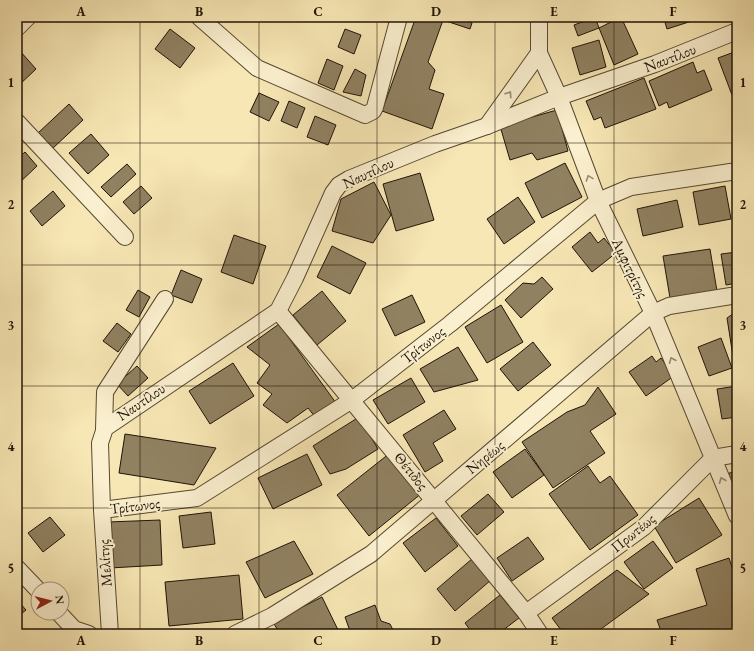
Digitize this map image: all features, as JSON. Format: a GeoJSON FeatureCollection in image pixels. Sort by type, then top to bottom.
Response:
{"type":"FeatureCollection","features":[{"type":"Feature","properties":{"kind":"street"},"geometry":{"type":"LineString","coordinates":[[17,28],[28,17]]}},
{"type":"Feature","properties":{"kind":"street"},"geometry":{"type":"LineString","coordinates":[[199,17],[257,68],[365,114],[373,111],[375,107],[399,17]]}},
{"type":"Feature","properties":{"kind":"street","name":"Αμφιτρίτης"},"geometry":{"type":"LineString","coordinates":[[539,17],[539,53],[559,97],[598,201],[652,313],[737,516]]}},
{"type":"Feature","properties":{"kind":"street","name":"Ναυτίλου"},"geometry":{"type":"LineString","coordinates":[[102,437],[108,424],[278,311],[338,185],[349,179],[428,147],[487,126],[559,97],[655,64],[737,31]]}},
{"type":"Feature","properties":{"kind":"street"},"geometry":{"type":"LineString","coordinates":[[487,126],[539,53]]}},
{"type":"Feature","properties":{"kind":"street"},"geometry":{"type":"LineString","coordinates":[[17,122],[125,237]]}},
{"type":"Feature","properties":{"kind":"street","name":"Τρίτωνος"},"geometry":{"type":"LineString","coordinates":[[102,510],[195,500],[352,400],[450,324],[598,201],[632,186],[737,171]]}},
{"type":"Feature","properties":{"kind":"street","name":"Νηρέως"},"geometry":{"type":"LineString","coordinates":[[235,634],[272,616],[371,554],[434,499],[514,433],[652,313],[668,306],[737,295]]}},
{"type":"Feature","properties":{"kind":"street","name":"Μελίτης"},"geometry":{"type":"LineString","coordinates":[[110,634],[102,510],[102,437],[105,392],[165,299]]}},
{"type":"Feature","properties":{"kind":"street","name":"Θέτιδος"},"geometry":{"type":"LineString","coordinates":[[278,311],[434,499],[526,613],[540,634]]}},
{"type":"Feature","properties":{"kind":"street"},"geometry":{"type":"LineString","coordinates":[[713,458],[737,454]]}},
{"type":"Feature","properties":{"kind":"street","name":"Πρωτέως"},"geometry":{"type":"LineString","coordinates":[[526,613],[644,527],[713,458]]}},
{"type":"Feature","properties":{"kind":"street"},"geometry":{"type":"LineString","coordinates":[[17,568],[30,582]]}},
{"type":"Feature","properties":{"kind":"street"},"geometry":{"type":"LineString","coordinates":[[66,621],[74,629],[89,634]]}},
{"type":"Feature","properties":{"kind":"building"},"geometry":{"type":"Polygon","coordinates":[[[416,17],[455,17],[472,23],[470,29],[443,20],[428,62],[435,70],[429,89],[444,94],[432,129],[382,111],[416,17]]]}},
{"type":"Feature","properties":{"kind":"building"},"geometry":{"type":"Polygon","coordinates":[[[553,17],[583,17],[583,21],[553,17]]]}},
{"type":"Feature","properties":{"kind":"building"},"geometry":{"type":"Polygon","coordinates":[[[595,17],[599,28],[578,36],[574,25],[595,17]]]}},
{"type":"Feature","properties":{"kind":"building"},"geometry":{"type":"Polygon","coordinates":[[[621,17],[638,54],[614,65],[599,28],[621,17]]]}},
{"type":"Feature","properties":{"kind":"building"},"geometry":{"type":"Polygon","coordinates":[[[653,17],[694,17],[695,20],[667,29],[664,19],[653,17]]]}},
{"type":"Feature","properties":{"kind":"building"},"geometry":{"type":"Polygon","coordinates":[[[170,29],[195,48],[180,68],[155,49],[170,29]]]}},
{"type":"Feature","properties":{"kind":"building"},"geometry":{"type":"Polygon","coordinates":[[[345,29],[361,35],[354,54],[338,47],[345,29]]]}},
{"type":"Feature","properties":{"kind":"building"},"geometry":{"type":"Polygon","coordinates":[[[599,40],[606,67],[580,75],[572,48],[599,40]]]}},
{"type":"Feature","properties":{"kind":"building"},"geometry":{"type":"Polygon","coordinates":[[[20,51],[36,69],[17,87],[17,54],[20,51]]]}},
{"type":"Feature","properties":{"kind":"building"},"geometry":{"type":"Polygon","coordinates":[[[737,51],[737,93],[732,95],[718,58],[737,51]]]}},
{"type":"Feature","properties":{"kind":"building"},"geometry":{"type":"Polygon","coordinates":[[[327,59],[343,66],[334,90],[318,83],[327,59]]]}},
{"type":"Feature","properties":{"kind":"building"},"geometry":{"type":"Polygon","coordinates":[[[693,62],[697,73],[704,70],[712,90],[669,108],[667,102],[659,106],[649,81],[693,62]]]}},
{"type":"Feature","properties":{"kind":"building"},"geometry":{"type":"Polygon","coordinates":[[[355,69],[366,75],[361,96],[343,92],[355,69]]]}},
{"type":"Feature","properties":{"kind":"building"},"geometry":{"type":"Polygon","coordinates":[[[644,78],[656,109],[605,128],[601,117],[594,120],[586,101],[644,78]]]}},
{"type":"Feature","properties":{"kind":"building"},"geometry":{"type":"Polygon","coordinates":[[[259,93],[279,102],[269,121],[250,112],[259,93]]]}},
{"type":"Feature","properties":{"kind":"building"},"geometry":{"type":"Polygon","coordinates":[[[289,101],[305,108],[297,128],[281,121],[289,101]]]}},
{"type":"Feature","properties":{"kind":"building"},"geometry":{"type":"Polygon","coordinates":[[[69,104],[83,120],[52,149],[38,133],[69,104]]]}},
{"type":"Feature","properties":{"kind":"building"},"geometry":{"type":"Polygon","coordinates":[[[557,110],[568,151],[537,160],[532,153],[510,160],[500,126],[557,110]]]}},
{"type":"Feature","properties":{"kind":"building"},"geometry":{"type":"Polygon","coordinates":[[[315,116],[336,125],[328,145],[307,137],[315,116]]]}},
{"type":"Feature","properties":{"kind":"building"},"geometry":{"type":"Polygon","coordinates":[[[91,134],[109,155],[88,174],[69,153],[91,134]]]}},
{"type":"Feature","properties":{"kind":"building"},"geometry":{"type":"Polygon","coordinates":[[[25,152],[37,166],[17,185],[17,159],[25,152]]]}},
{"type":"Feature","properties":{"kind":"building"},"geometry":{"type":"Polygon","coordinates":[[[565,163],[582,197],[542,218],[525,183],[565,163]]]}},
{"type":"Feature","properties":{"kind":"building"},"geometry":{"type":"Polygon","coordinates":[[[127,164],[136,174],[111,197],[101,187],[127,164]]]}},
{"type":"Feature","properties":{"kind":"building"},"geometry":{"type":"Polygon","coordinates":[[[420,173],[434,220],[396,231],[383,184],[420,173]]]}},
{"type":"Feature","properties":{"kind":"building"},"geometry":{"type":"Polygon","coordinates":[[[374,182],[391,215],[373,243],[332,231],[341,199],[374,182]]]}},
{"type":"Feature","properties":{"kind":"building"},"geometry":{"type":"Polygon","coordinates":[[[141,186],[152,198],[134,214],[123,202],[141,186]]]}},
{"type":"Feature","properties":{"kind":"building"},"geometry":{"type":"Polygon","coordinates":[[[725,186],[731,219],[699,225],[693,192],[725,186]]]}},
{"type":"Feature","properties":{"kind":"building"},"geometry":{"type":"Polygon","coordinates":[[[53,191],[65,206],[42,226],[30,211],[53,191]]]}},
{"type":"Feature","properties":{"kind":"building"},"geometry":{"type":"Polygon","coordinates":[[[518,197],[535,222],[504,244],[487,219],[518,197]]]}},
{"type":"Feature","properties":{"kind":"building"},"geometry":{"type":"Polygon","coordinates":[[[677,200],[683,227],[643,236],[637,209],[677,200]]]}},
{"type":"Feature","properties":{"kind":"building"},"geometry":{"type":"Polygon","coordinates":[[[590,232],[598,243],[604,238],[616,253],[592,272],[572,247],[590,232]]]}},
{"type":"Feature","properties":{"kind":"building"},"geometry":{"type":"Polygon","coordinates":[[[234,235],[266,246],[253,284],[221,272],[234,235]]]}},
{"type":"Feature","properties":{"kind":"building"},"geometry":{"type":"Polygon","coordinates":[[[332,246],[366,263],[350,294],[317,277],[332,246]]]}},
{"type":"Feature","properties":{"kind":"building"},"geometry":{"type":"Polygon","coordinates":[[[710,249],[717,291],[670,298],[663,256],[710,249]]]}},
{"type":"Feature","properties":{"kind":"building"},"geometry":{"type":"Polygon","coordinates":[[[737,252],[737,283],[726,285],[721,254],[737,252]]]}},
{"type":"Feature","properties":{"kind":"building"},"geometry":{"type":"Polygon","coordinates":[[[181,270],[202,279],[192,303],[171,295],[181,270]]]}},
{"type":"Feature","properties":{"kind":"building"},"geometry":{"type":"Polygon","coordinates":[[[542,277],[553,289],[521,318],[505,300],[523,283],[534,284],[542,277]]]}},
{"type":"Feature","properties":{"kind":"building"},"geometry":{"type":"Polygon","coordinates":[[[138,290],[150,297],[139,317],[126,310],[138,290]]]}},
{"type":"Feature","properties":{"kind":"building"},"geometry":{"type":"Polygon","coordinates":[[[322,291],[346,321],[317,345],[293,315],[322,291]]]}},
{"type":"Feature","properties":{"kind":"building"},"geometry":{"type":"Polygon","coordinates":[[[412,295],[425,322],[395,336],[382,309],[412,295]]]}},
{"type":"Feature","properties":{"kind":"building"},"geometry":{"type":"Polygon","coordinates":[[[501,305],[523,342],[487,363],[465,327],[501,305]]]}},
{"type":"Feature","properties":{"kind":"building"},"geometry":{"type":"Polygon","coordinates":[[[737,311],[737,363],[734,363],[727,318],[737,311]]]}},
{"type":"Feature","properties":{"kind":"building"},"geometry":{"type":"Polygon","coordinates":[[[117,323],[131,334],[118,352],[103,341],[117,323]]]}},
{"type":"Feature","properties":{"kind":"building"},"geometry":{"type":"Polygon","coordinates":[[[279,324],[336,403],[316,418],[308,408],[287,423],[263,405],[272,394],[257,383],[270,365],[247,347],[279,324]]]}},
{"type":"Feature","properties":{"kind":"building"},"geometry":{"type":"Polygon","coordinates":[[[721,338],[732,368],[709,376],[698,347],[721,338]]]}},
{"type":"Feature","properties":{"kind":"building"},"geometry":{"type":"Polygon","coordinates":[[[533,342],[551,365],[518,391],[500,369],[533,342]]]}},
{"type":"Feature","properties":{"kind":"building"},"geometry":{"type":"Polygon","coordinates":[[[458,347],[478,380],[434,392],[420,369],[458,347]]]}},
{"type":"Feature","properties":{"kind":"building"},"geometry":{"type":"Polygon","coordinates":[[[652,356],[656,362],[661,358],[674,376],[646,396],[629,372],[652,356]]]}},
{"type":"Feature","properties":{"kind":"building"},"geometry":{"type":"Polygon","coordinates":[[[233,363],[254,396],[210,424],[189,391],[233,363]]]}},
{"type":"Feature","properties":{"kind":"building"},"geometry":{"type":"Polygon","coordinates":[[[137,366],[148,378],[128,396],[117,384],[137,366]]]}},
{"type":"Feature","properties":{"kind":"building"},"geometry":{"type":"Polygon","coordinates":[[[411,378],[425,402],[388,424],[373,400],[411,378]]]}},
{"type":"Feature","properties":{"kind":"building"},"geometry":{"type":"Polygon","coordinates":[[[737,386],[737,417],[722,419],[717,389],[737,386]]]}},
{"type":"Feature","properties":{"kind":"building"},"geometry":{"type":"Polygon","coordinates":[[[598,387],[616,414],[590,431],[605,453],[553,488],[522,442],[567,412],[585,405],[598,387]]]}},
{"type":"Feature","properties":{"kind":"building"},"geometry":{"type":"Polygon","coordinates":[[[444,410],[456,429],[433,443],[443,461],[425,472],[403,435],[444,410]]]}},
{"type":"Feature","properties":{"kind":"building"},"geometry":{"type":"Polygon","coordinates":[[[359,417],[378,449],[346,469],[330,474],[313,446],[359,417]]]}},
{"type":"Feature","properties":{"kind":"building"},"geometry":{"type":"Polygon","coordinates":[[[125,434],[216,448],[194,485],[119,473],[125,434]]]}},
{"type":"Feature","properties":{"kind":"building"},"geometry":{"type":"Polygon","coordinates":[[[525,449],[544,475],[512,498],[493,472],[525,449]]]}},
{"type":"Feature","properties":{"kind":"building"},"geometry":{"type":"Polygon","coordinates":[[[390,453],[422,493],[369,536],[337,495],[390,453]]]}},
{"type":"Feature","properties":{"kind":"building"},"geometry":{"type":"Polygon","coordinates":[[[307,454],[322,485],[273,509],[258,478],[307,454]]]}},
{"type":"Feature","properties":{"kind":"building"},"geometry":{"type":"Polygon","coordinates":[[[588,466],[600,483],[610,476],[638,515],[590,550],[549,494],[588,466]]]}},
{"type":"Feature","properties":{"kind":"building"},"geometry":{"type":"Polygon","coordinates":[[[737,471],[737,510],[726,474],[737,471]]]}},
{"type":"Feature","properties":{"kind":"building"},"geometry":{"type":"Polygon","coordinates":[[[488,494],[504,512],[477,535],[461,516],[488,494]]]}},
{"type":"Feature","properties":{"kind":"building"},"geometry":{"type":"Polygon","coordinates":[[[699,498],[722,535],[676,563],[654,526],[699,498]]]}},
{"type":"Feature","properties":{"kind":"building"},"geometry":{"type":"Polygon","coordinates":[[[211,512],[215,544],[183,548],[179,516],[211,512]]]}},
{"type":"Feature","properties":{"kind":"building"},"geometry":{"type":"Polygon","coordinates":[[[50,517],[65,535],[43,552],[28,533],[50,517]]]}},
{"type":"Feature","properties":{"kind":"building"},"geometry":{"type":"Polygon","coordinates":[[[436,518],[458,546],[425,572],[403,543],[436,518]]]}},
{"type":"Feature","properties":{"kind":"building"},"geometry":{"type":"Polygon","coordinates":[[[160,520],[162,565],[110,568],[108,522],[160,520]]]}},
{"type":"Feature","properties":{"kind":"building"},"geometry":{"type":"Polygon","coordinates":[[[528,537],[544,559],[512,581],[497,558],[528,537]]]}},
{"type":"Feature","properties":{"kind":"building"},"geometry":{"type":"Polygon","coordinates":[[[294,541],[313,574],[265,598],[246,562],[294,541]]]}},
{"type":"Feature","properties":{"kind":"building"},"geometry":{"type":"Polygon","coordinates":[[[653,541],[673,568],[644,589],[624,562],[653,541]]]}},
{"type":"Feature","properties":{"kind":"building"},"geometry":{"type":"Polygon","coordinates":[[[473,558],[491,580],[455,611],[437,589],[473,558]]]}},
{"type":"Feature","properties":{"kind":"building"},"geometry":{"type":"Polygon","coordinates":[[[729,558],[737,583],[737,634],[662,634],[657,620],[707,605],[696,569],[729,558]]]}},
{"type":"Feature","properties":{"kind":"building"},"geometry":{"type":"Polygon","coordinates":[[[617,570],[649,594],[594,634],[564,634],[552,618],[617,570]]]}},
{"type":"Feature","properties":{"kind":"building"},"geometry":{"type":"Polygon","coordinates":[[[239,575],[243,619],[169,626],[165,582],[239,575]]]}},
{"type":"Feature","properties":{"kind":"building"},"geometry":{"type":"Polygon","coordinates":[[[500,595],[519,618],[498,634],[473,634],[465,623],[500,595]]]}},
{"type":"Feature","properties":{"kind":"building"},"geometry":{"type":"Polygon","coordinates":[[[322,597],[340,634],[280,634],[273,622],[322,597]]]}},
{"type":"Feature","properties":{"kind":"building"},"geometry":{"type":"Polygon","coordinates":[[[19,602],[26,610],[17,617],[17,604],[19,602]]]}},
{"type":"Feature","properties":{"kind":"building"},"geometry":{"type":"Polygon","coordinates":[[[375,605],[381,621],[390,624],[395,634],[351,634],[345,617],[375,605]]]}}]}
